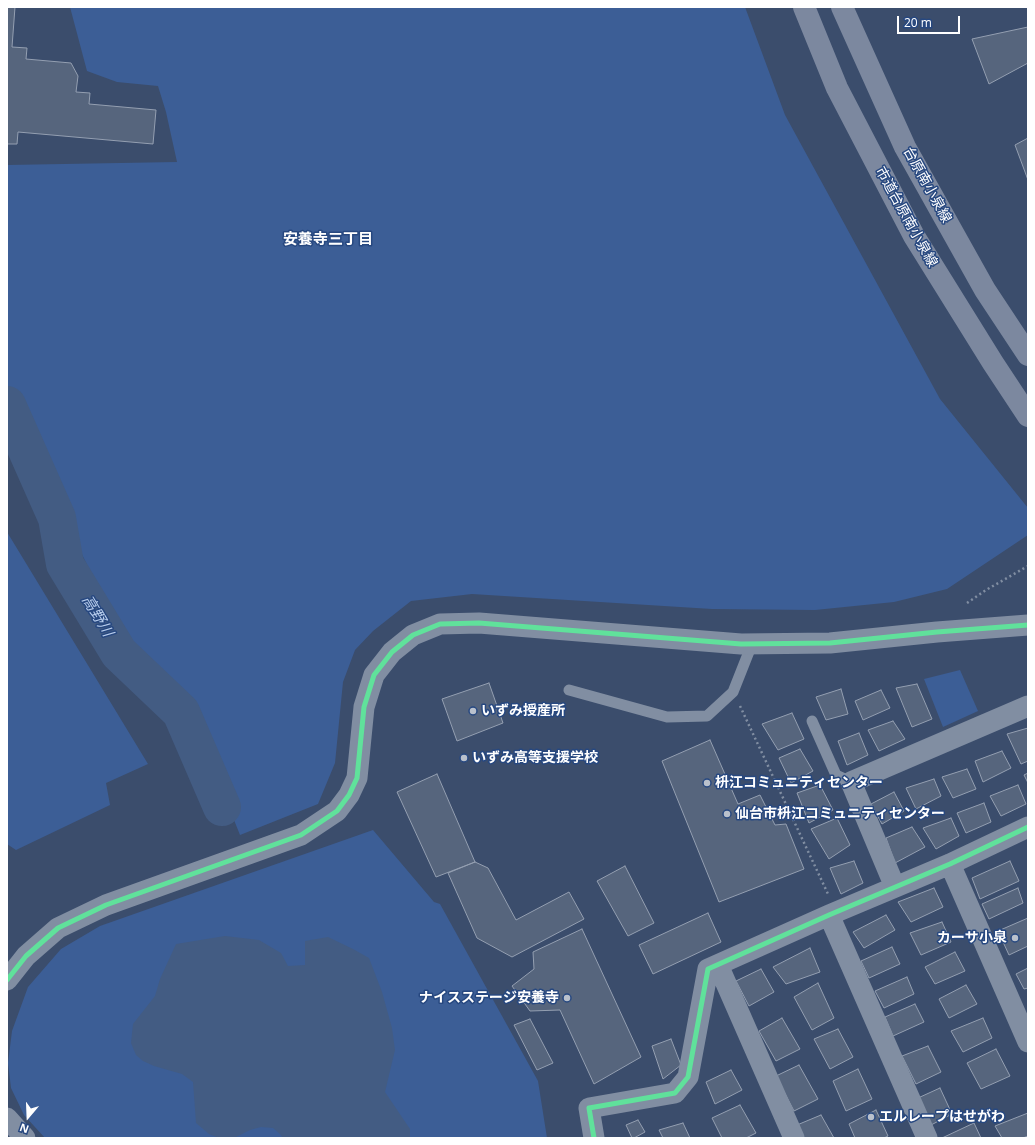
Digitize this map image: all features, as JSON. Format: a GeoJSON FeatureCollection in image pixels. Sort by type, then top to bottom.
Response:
{"type":"FeatureCollection","features":[{"type":"Feature","properties":{"kind":"street","name":"市道台原南小泉線"},"geometry":{"type":"LineString","coordinates":[[804,7],[837,88],[914,236],[993,363],[1028,416]]}},
{"type":"Feature","properties":{"kind":"street","name":"台原南小泉線"},"geometry":{"type":"LineString","coordinates":[[842,7],[905,147],[985,290],[1028,355]]}},
{"type":"Feature","properties":{"kind":"street"},"geometry":{"type":"LineString","coordinates":[[7,980],[26,956],[58,928],[106,905],[301,835],[336,811],[349,795],[357,778],[364,707],[374,675],[392,652],[413,635],[440,624],[479,623],[741,644],[830,643],[937,632],[1028,625]]}},
{"type":"Feature","properties":{"kind":"street"},"geometry":{"type":"LineString","coordinates":[[895,887],[851,782],[1028,706]]}},
{"type":"Feature","properties":{"kind":"street"},"geometry":{"type":"LineString","coordinates":[[594,1138],[589,1108],[675,1093],[688,1077],[708,969],[950,864],[1028,827]]}},
{"type":"Feature","properties":{"kind":"street"},"geometry":{"type":"LineString","coordinates":[[950,864],[1028,1042]]}},
{"type":"Feature","properties":{"kind":"street"},"geometry":{"type":"LineString","coordinates":[[833,914],[926,1138]]}},
{"type":"Feature","properties":{"kind":"street"},"geometry":{"type":"LineString","coordinates":[[718,965],[794,1138]]}},
{"type":"Feature","properties":{"kind":"street"},"geometry":{"type":"LineString","coordinates":[[7,1118],[25,1138]]}},
{"type":"Feature","properties":{"kind":"lane"},"geometry":{"type":"LineString","coordinates":[[569,690],[667,717],[708,716],[733,692],[752,644]]}},
{"type":"Feature","properties":{"kind":"lane"},"geometry":{"type":"LineString","coordinates":[[812,722],[836,775],[851,782]]}},
{"type":"Feature","properties":{"kind":"path"},"geometry":{"type":"LineString","coordinates":[[967,603],[986,590],[1028,566]]}},
{"type":"Feature","properties":{"kind":"path"},"geometry":{"type":"LineString","coordinates":[[733,692],[833,914]]}},
{"type":"Feature","properties":{"kind":"shaded area"},"geometry":{"type":"Polygon","coordinates":[[[70,7],[745,7],[785,115],[940,399],[1028,508],[1028,535],[947,589],[894,602],[815,610],[712,609],[472,594],[411,601],[373,631],[355,650],[343,682],[335,763],[318,804],[240,835],[191,712],[128,646],[62,515],[7,390],[7,165],[177,162],[166,112],[158,86],[117,82],[87,71],[70,7]]]}},
{"type":"Feature","properties":{"kind":"shaded area"},"geometry":{"type":"Polygon","coordinates":[[[7,532],[148,764],[106,783],[110,805],[16,850],[7,844],[7,532]]]}},
{"type":"Feature","properties":{"kind":"shaded area"},"geometry":{"type":"Polygon","coordinates":[[[960,670],[978,711],[943,727],[924,679],[960,670]]]}},
{"type":"Feature","properties":{"kind":"shaded area"},"geometry":{"type":"Polygon","coordinates":[[[373,830],[434,902],[440,904],[538,1081],[547,1138],[45,1138],[24,1115],[11,1088],[8,1063],[12,1031],[28,987],[61,949],[100,926],[373,830]]]}},
{"type":"Feature","properties":{"kind":"shaded area"},"geometry":{"type":"Polygon","coordinates":[[[225,936],[259,940],[281,953],[288,966],[305,965],[305,941],[328,937],[369,958],[382,992],[392,1028],[395,1050],[385,1092],[410,1129],[410,1138],[283,1138],[273,1128],[261,1127],[250,1130],[234,1138],[219,1138],[209,1134],[196,1123],[193,1082],[182,1074],[154,1066],[143,1061],[136,1055],[131,1043],[133,1024],[155,996],[160,979],[176,944],[225,936]]]}},
{"type":"Feature","properties":{"kind":"building"},"geometry":{"type":"Polygon","coordinates":[[[7,7],[15,7],[12,47],[27,48],[26,59],[71,63],[78,76],[76,92],[90,93],[89,104],[156,110],[153,144],[18,132],[17,144],[7,144],[7,7]]]}},
{"type":"Feature","properties":{"kind":"building"},"geometry":{"type":"Polygon","coordinates":[[[1028,27],[1028,63],[989,84],[972,39],[1028,27]]]}},
{"type":"Feature","properties":{"kind":"building"},"geometry":{"type":"Polygon","coordinates":[[[1028,138],[1028,180],[1015,145],[1028,138]]]}},
{"type":"Feature","properties":{"kind":"building","name":"いずみ授産所"},"geometry":{"type":"Polygon","coordinates":[[[489,683],[503,723],[457,741],[442,699],[489,683]]]}},
{"type":"Feature","properties":{"kind":"building"},"geometry":{"type":"Polygon","coordinates":[[[917,684],[932,719],[912,727],[896,688],[917,684]]]}},
{"type":"Feature","properties":{"kind":"building"},"geometry":{"type":"Polygon","coordinates":[[[841,689],[848,714],[826,720],[816,697],[841,689]]]}},
{"type":"Feature","properties":{"kind":"building"},"geometry":{"type":"Polygon","coordinates":[[[881,690],[890,708],[863,720],[855,701],[881,690]]]}},
{"type":"Feature","properties":{"kind":"building"},"geometry":{"type":"Polygon","coordinates":[[[792,713],[804,739],[778,750],[762,724],[792,713]]]}},
{"type":"Feature","properties":{"kind":"building"},"geometry":{"type":"Polygon","coordinates":[[[893,721],[905,739],[879,751],[868,730],[893,721]]]}},
{"type":"Feature","properties":{"kind":"building"},"geometry":{"type":"Polygon","coordinates":[[[1028,728],[1028,761],[1021,764],[1007,734],[1028,728]]]}},
{"type":"Feature","properties":{"kind":"building"},"geometry":{"type":"Polygon","coordinates":[[[859,733],[868,755],[847,765],[838,741],[859,733]]]}},
{"type":"Feature","properties":{"kind":"building","name":"仙台市枡江コミュニティセンター"},"geometry":{"type":"Polygon","coordinates":[[[710,740],[738,804],[760,795],[775,825],[786,824],[804,869],[719,902],[662,761],[710,740]]]}},
{"type":"Feature","properties":{"kind":"building"},"geometry":{"type":"Polygon","coordinates":[[[800,749],[813,771],[791,783],[779,758],[800,749]]]}},
{"type":"Feature","properties":{"kind":"building"},"geometry":{"type":"Polygon","coordinates":[[[1002,751],[1011,768],[983,782],[975,761],[1002,751]]]}},
{"type":"Feature","properties":{"kind":"building"},"geometry":{"type":"Polygon","coordinates":[[[967,769],[976,789],[953,798],[942,777],[967,769]]]}},
{"type":"Feature","properties":{"kind":"building"},"geometry":{"type":"Polygon","coordinates":[[[1028,773],[1028,783],[1024,775],[1028,773]]]}},
{"type":"Feature","properties":{"kind":"building"},"geometry":{"type":"Polygon","coordinates":[[[437,774],[475,862],[436,877],[397,792],[437,774]]]}},
{"type":"Feature","properties":{"kind":"building"},"geometry":{"type":"Polygon","coordinates":[[[934,779],[941,796],[916,809],[906,788],[934,779]]]}},
{"type":"Feature","properties":{"kind":"building"},"geometry":{"type":"Polygon","coordinates":[[[820,785],[833,810],[809,823],[797,793],[820,785]]]}},
{"type":"Feature","properties":{"kind":"building"},"geometry":{"type":"Polygon","coordinates":[[[1018,785],[1026,804],[1001,816],[990,796],[1018,785]]]}},
{"type":"Feature","properties":{"kind":"building"},"geometry":{"type":"Polygon","coordinates":[[[894,792],[904,811],[882,824],[871,804],[894,792]]]}},
{"type":"Feature","properties":{"kind":"building"},"geometry":{"type":"Polygon","coordinates":[[[984,803],[991,822],[966,833],[957,813],[984,803]]]}},
{"type":"Feature","properties":{"kind":"building"},"geometry":{"type":"Polygon","coordinates":[[[837,818],[850,845],[829,859],[811,829],[837,818]]]}},
{"type":"Feature","properties":{"kind":"building"},"geometry":{"type":"Polygon","coordinates":[[[951,818],[959,836],[936,849],[923,828],[951,818]]]}},
{"type":"Feature","properties":{"kind":"building"},"geometry":{"type":"Polygon","coordinates":[[[912,827],[925,847],[895,863],[886,838],[912,827]]]}},
{"type":"Feature","properties":{"kind":"building"},"geometry":{"type":"Polygon","coordinates":[[[854,861],[863,883],[841,894],[830,868],[854,861]]]}},
{"type":"Feature","properties":{"kind":"building"},"geometry":{"type":"Polygon","coordinates":[[[1010,861],[1019,881],[980,899],[972,878],[1010,861]]]}},
{"type":"Feature","properties":{"kind":"building"},"geometry":{"type":"Polygon","coordinates":[[[475,862],[488,868],[516,920],[569,892],[584,919],[512,957],[477,938],[448,873],[475,862]]]}},
{"type":"Feature","properties":{"kind":"building"},"geometry":{"type":"Polygon","coordinates":[[[625,866],[654,923],[628,936],[597,881],[625,866]]]}},
{"type":"Feature","properties":{"kind":"building"},"geometry":{"type":"Polygon","coordinates":[[[934,888],[943,907],[911,922],[898,902],[934,888]]]}},
{"type":"Feature","properties":{"kind":"building"},"geometry":{"type":"Polygon","coordinates":[[[1018,888],[1023,903],[989,919],[982,904],[1018,888]]]}},
{"type":"Feature","properties":{"kind":"building"},"geometry":{"type":"Polygon","coordinates":[[[708,913],[721,942],[653,974],[639,945],[708,913]]]}},
{"type":"Feature","properties":{"kind":"building"},"geometry":{"type":"Polygon","coordinates":[[[886,915],[895,930],[864,948],[853,932],[886,915]]]}},
{"type":"Feature","properties":{"kind":"building","name":"カーサ小泉"},"geometry":{"type":"Polygon","coordinates":[[[1028,918],[1028,946],[1009,955],[998,931],[1028,918]]]}},
{"type":"Feature","properties":{"kind":"building"},"geometry":{"type":"Polygon","coordinates":[[[942,922],[951,942],[921,955],[910,933],[942,922]]]}},
{"type":"Feature","properties":{"kind":"building","name":"ナイスステージ安養寺"},"geometry":{"type":"Polygon","coordinates":[[[582,929],[641,1057],[594,1084],[560,1010],[530,1011],[512,986],[534,969],[533,952],[582,929]]]}},
{"type":"Feature","properties":{"kind":"building"},"geometry":{"type":"Polygon","coordinates":[[[892,947],[900,964],[869,978],[861,961],[892,947]]]}},
{"type":"Feature","properties":{"kind":"building"},"geometry":{"type":"Polygon","coordinates":[[[810,948],[820,972],[786,984],[773,967],[810,948]]]}},
{"type":"Feature","properties":{"kind":"building"},"geometry":{"type":"Polygon","coordinates":[[[955,952],[965,971],[935,984],[925,967],[955,952]]]}},
{"type":"Feature","properties":{"kind":"building"},"geometry":{"type":"Polygon","coordinates":[[[1028,968],[1028,988],[1024,989],[1016,974],[1028,968]]]}},
{"type":"Feature","properties":{"kind":"building"},"geometry":{"type":"Polygon","coordinates":[[[761,969],[774,992],[749,1006],[736,981],[761,969]]]}},
{"type":"Feature","properties":{"kind":"building"},"geometry":{"type":"Polygon","coordinates":[[[907,977],[914,994],[884,1008],[875,991],[907,977]]]}},
{"type":"Feature","properties":{"kind":"building"},"geometry":{"type":"Polygon","coordinates":[[[818,983],[834,1018],[812,1030],[794,997],[818,983]]]}},
{"type":"Feature","properties":{"kind":"building"},"geometry":{"type":"Polygon","coordinates":[[[966,985],[977,1004],[949,1018],[939,999],[966,985]]]}},
{"type":"Feature","properties":{"kind":"building"},"geometry":{"type":"Polygon","coordinates":[[[915,1004],[924,1022],[893,1036],[885,1017],[915,1004]]]}},
{"type":"Feature","properties":{"kind":"building"},"geometry":{"type":"Polygon","coordinates":[[[782,1018],[800,1049],[776,1061],[759,1031],[782,1018]]]}},
{"type":"Feature","properties":{"kind":"building"},"geometry":{"type":"Polygon","coordinates":[[[983,1018],[992,1038],[963,1052],[951,1031],[983,1018]]]}},
{"type":"Feature","properties":{"kind":"building"},"geometry":{"type":"Polygon","coordinates":[[[530,1019],[553,1063],[537,1070],[514,1025],[530,1019]]]}},
{"type":"Feature","properties":{"kind":"building"},"geometry":{"type":"Polygon","coordinates":[[[838,1029],[853,1057],[830,1069],[814,1039],[838,1029]]]}},
{"type":"Feature","properties":{"kind":"building"},"geometry":{"type":"Polygon","coordinates":[[[671,1039],[681,1065],[663,1079],[652,1046],[671,1039]]]}},
{"type":"Feature","properties":{"kind":"building"},"geometry":{"type":"Polygon","coordinates":[[[928,1046],[941,1072],[916,1084],[902,1056],[928,1046]]]}},
{"type":"Feature","properties":{"kind":"building"},"geometry":{"type":"Polygon","coordinates":[[[996,1049],[1010,1076],[981,1089],[967,1063],[996,1049]]]}},
{"type":"Feature","properties":{"kind":"building"},"geometry":{"type":"Polygon","coordinates":[[[799,1065],[818,1099],[794,1111],[776,1076],[799,1065]]]}},
{"type":"Feature","properties":{"kind":"building"},"geometry":{"type":"Polygon","coordinates":[[[858,1069],[872,1099],[846,1111],[833,1081],[858,1069]]]}},
{"type":"Feature","properties":{"kind":"building"},"geometry":{"type":"Polygon","coordinates":[[[731,1070],[742,1090],[715,1104],[706,1082],[731,1070]]]}},
{"type":"Feature","properties":{"kind":"building"},"geometry":{"type":"Polygon","coordinates":[[[940,1088],[952,1114],[931,1125],[918,1098],[940,1088]]]}},
{"type":"Feature","properties":{"kind":"building"},"geometry":{"type":"Polygon","coordinates":[[[740,1105],[756,1133],[746,1138],[722,1138],[712,1118],[740,1105]]]}},
{"type":"Feature","properties":{"kind":"building","name":"エルレープはせがわ"},"geometry":{"type":"Polygon","coordinates":[[[876,1110],[888,1136],[884,1138],[855,1138],[849,1124],[876,1110]]]}},
{"type":"Feature","properties":{"kind":"building"},"geometry":{"type":"Polygon","coordinates":[[[1028,1113],[1028,1136],[1023,1138],[1002,1138],[995,1126],[1028,1113]]]}},
{"type":"Feature","properties":{"kind":"building"},"geometry":{"type":"Polygon","coordinates":[[[821,1115],[834,1138],[804,1138],[797,1125],[821,1115]]]}},
{"type":"Feature","properties":{"kind":"building"},"geometry":{"type":"Polygon","coordinates":[[[638,1120],[645,1132],[632,1138],[626,1125],[638,1120]]]}},
{"type":"Feature","properties":{"kind":"building"},"geometry":{"type":"Polygon","coordinates":[[[683,1123],[690,1138],[663,1138],[659,1130],[683,1123]]]}},
{"type":"Feature","properties":{"kind":"building"},"geometry":{"type":"Polygon","coordinates":[[[974,1123],[981,1138],[942,1138],[974,1123]]]}},
{"type":"Feature","properties":{"kind":"waterway","name":"高野川"},"geometry":{"type":"LineString","coordinates":[[7,405],[57,518],[65,564],[119,653],[181,712],[222,807]]}},
{"type":"Feature","properties":{"kind":"cycle path"},"geometry":{"type":"LineString","coordinates":[[7,980],[26,956],[58,928],[106,905],[301,835],[337,811],[349,795],[357,778],[364,707],[374,675],[392,652],[413,635],[440,624],[479,623],[741,644],[830,643],[937,632],[1028,625]]}},
{"type":"Feature","properties":{"kind":"cycle path"},"geometry":{"type":"LineString","coordinates":[[594,1138],[589,1108],[675,1093],[688,1077],[708,969],[829,915],[950,864],[1028,827]]}},
{"type":"Feature","properties":{"kind":"place","name":"いずみ授産所"},"geometry":{"type":"Point","coordinates":[473,711]}},
{"type":"Feature","properties":{"kind":"place","name":"いずみ高等支援学校"},"geometry":{"type":"Point","coordinates":[464,758]}},
{"type":"Feature","properties":{"kind":"place","name":"枡江コミュニティセンター"},"geometry":{"type":"Point","coordinates":[707,783]}},
{"type":"Feature","properties":{"kind":"place","name":"仙台市枡江コミュニティセンター"},"geometry":{"type":"Point","coordinates":[727,814]}},
{"type":"Feature","properties":{"kind":"place","name":"カーサ小泉"},"geometry":{"type":"Point","coordinates":[1015,938]}},
{"type":"Feature","properties":{"kind":"place","name":"ナイスステージ安養寺"},"geometry":{"type":"Point","coordinates":[567,998]}},
{"type":"Feature","properties":{"kind":"place","name":"エルレープはせがわ"},"geometry":{"type":"Point","coordinates":[871,1117]}},
{"type":"Feature","properties":{"kind":"district","name":"安養寺三丁目"},"geometry":{"type":"Point","coordinates":[328,240]}}]}
